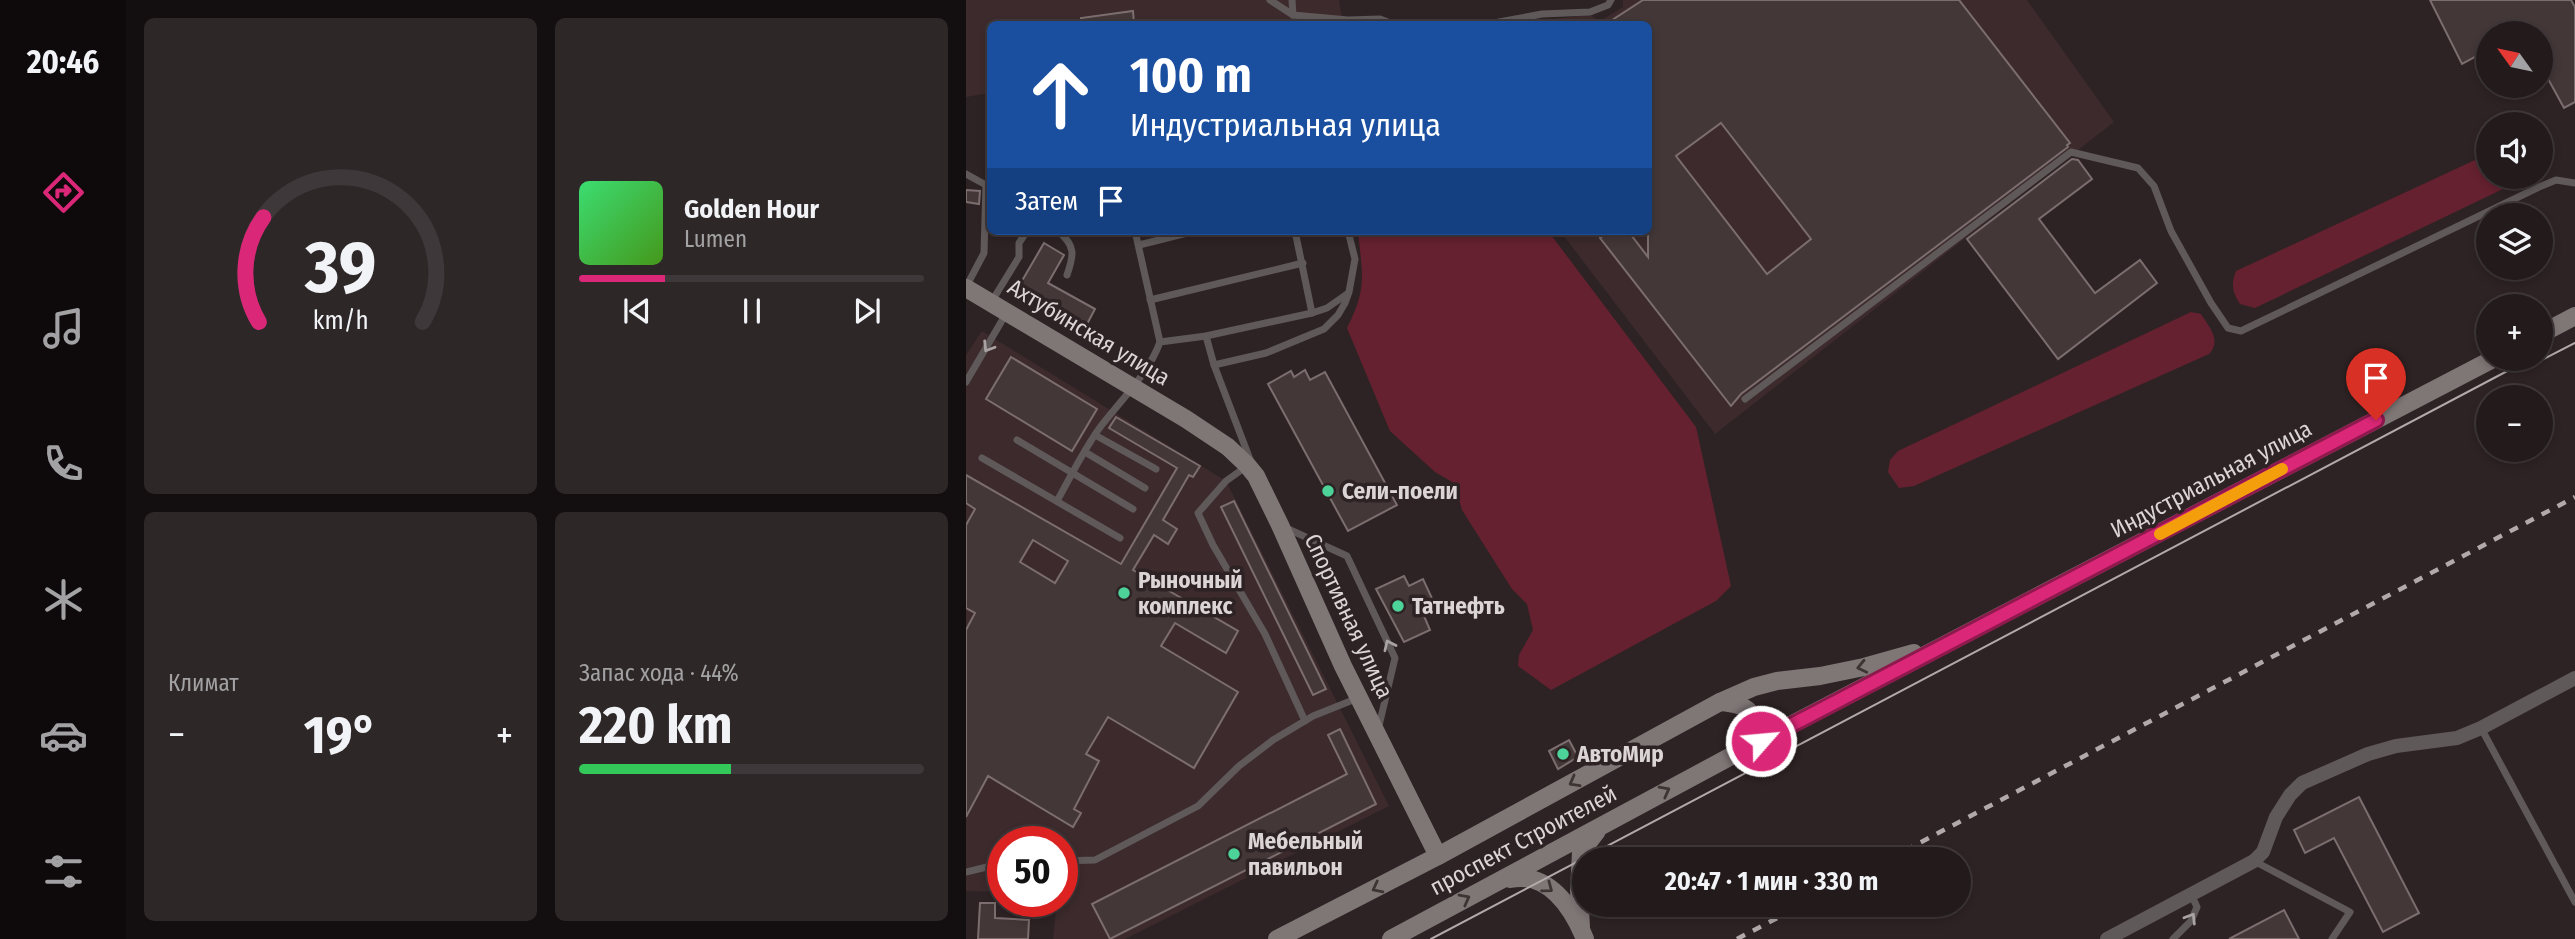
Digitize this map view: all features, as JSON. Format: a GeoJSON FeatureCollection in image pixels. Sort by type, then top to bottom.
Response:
{"type":"FeatureCollection","features":[{"type":"Feature","properties":{"kind":"main road","name":"Ахтубинская улица"},"geometry":{"type":"LineString","coordinates":[[966,287],[1186,419]]}},
{"type":"Feature","properties":{"kind":"main road"},"geometry":{"type":"LineString","coordinates":[[2553,328],[2575,316]]}},
{"type":"Feature","properties":{"kind":"main road","name":"Индустриальная улица"},"geometry":{"type":"LineString","coordinates":[[1951,642],[2476,368]]}},
{"type":"Feature","properties":{"kind":"main road","name":"Спортивная улица"},"geometry":{"type":"LineString","coordinates":[[1186,419],[1228,447],[1251,471],[1280,525],[1359,697],[1438,856]]}},
{"type":"Feature","properties":{"kind":"main road","name":"проспект Строителей"},"geometry":{"type":"LineString","coordinates":[[1277,939],[1438,856],[1720,702],[1754,687],[1864,667],[1951,642]]}},
{"type":"Feature","properties":{"kind":"main road","name":"проспект Строителей"},"geometry":{"type":"LineString","coordinates":[[1391,939],[1604,823],[1951,642]]}},
{"type":"Feature","properties":{"kind":"main road"},"geometry":{"type":"LineString","coordinates":[[1720,702],[1737,703],[1748,708],[1751,716],[1750,736],[1737,753]]}},
{"type":"Feature","properties":{"kind":"main road"},"geometry":{"type":"LineString","coordinates":[[1583,935],[1579,891],[1581,852],[1604,823]]}},
{"type":"Feature","properties":{"kind":"main road"},"geometry":{"type":"LineString","coordinates":[[1496,882],[1530,877],[1549,885],[1583,935]]}},
{"type":"Feature","properties":{"kind":"street"},"geometry":{"type":"LineString","coordinates":[[2107,939],[2254,861],[2263,852],[2276,817],[2290,795],[2302,783],[2368,754],[2396,746],[2457,738],[2575,678]]}},
{"type":"Feature","properties":{"kind":"lane"},"geometry":{"type":"LineString","coordinates":[[1269,0],[1293,15],[1385,21]]}},
{"type":"Feature","properties":{"kind":"lane"},"geometry":{"type":"LineString","coordinates":[[1292,0],[1293,15]]}},
{"type":"Feature","properties":{"kind":"lane"},"geometry":{"type":"LineString","coordinates":[[1504,21],[1542,14],[1590,12],[1608,5],[1611,0]]}},
{"type":"Feature","properties":{"kind":"lane"},"geometry":{"type":"LineString","coordinates":[[1745,399],[2071,152],[2138,168],[2154,186],[2171,231],[2211,303],[2228,328],[2241,331],[2539,187],[2556,180],[2575,183]]}},
{"type":"Feature","properties":{"kind":"lane"},"geometry":{"type":"LineString","coordinates":[[966,174],[986,185],[984,253],[966,287]]}},
{"type":"Feature","properties":{"kind":"lane"},"geometry":{"type":"LineString","coordinates":[[992,302],[1019,257],[1019,243],[1024,235]]}},
{"type":"Feature","properties":{"kind":"lane"},"geometry":{"type":"LineString","coordinates":[[1062,235],[1068,240],[1074,256],[1067,275]]}},
{"type":"Feature","properties":{"kind":"lane"},"geometry":{"type":"LineString","coordinates":[[1056,501],[1096,435],[1157,352],[1160,342],[1136,235]]}},
{"type":"Feature","properties":{"kind":"lane"},"geometry":{"type":"LineString","coordinates":[[1139,245],[1179,235]]}},
{"type":"Feature","properties":{"kind":"lane"},"geometry":{"type":"LineString","coordinates":[[1296,235],[1312,313]]}},
{"type":"Feature","properties":{"kind":"lane"},"geometry":{"type":"LineString","coordinates":[[1214,365],[1266,353],[1324,329],[1338,315],[1349,292],[1355,259],[1349,235]]}},
{"type":"Feature","properties":{"kind":"lane"},"geometry":{"type":"LineString","coordinates":[[1150,300],[1303,263]]}},
{"type":"Feature","properties":{"kind":"lane"},"geometry":{"type":"LineString","coordinates":[[1160,342],[1206,336],[1312,313],[1339,301],[1349,292]]}},
{"type":"Feature","properties":{"kind":"lane"},"geometry":{"type":"LineString","coordinates":[[966,382],[1007,312]]}},
{"type":"Feature","properties":{"kind":"lane"},"geometry":{"type":"LineString","coordinates":[[1206,336],[1251,471],[1226,481],[1198,513],[1213,545],[1265,634],[1305,721]]}},
{"type":"Feature","properties":{"kind":"lane"},"geometry":{"type":"LineString","coordinates":[[1096,435],[1156,469]]}},
{"type":"Feature","properties":{"kind":"lane"},"geometry":{"type":"LineString","coordinates":[[1017,440],[1133,509]]}},
{"type":"Feature","properties":{"kind":"lane"},"geometry":{"type":"LineString","coordinates":[[1085,452],[1146,488]]}},
{"type":"Feature","properties":{"kind":"lane"},"geometry":{"type":"LineString","coordinates":[[982,458],[1120,538]]}},
{"type":"Feature","properties":{"kind":"lane"},"geometry":{"type":"LineString","coordinates":[[1280,525],[1348,556],[1395,659],[1377,734]]}},
{"type":"Feature","properties":{"kind":"lane"},"geometry":{"type":"LineString","coordinates":[[1078,861],[1096,860],[1198,806],[1273,740],[1305,721],[1359,697]]}},
{"type":"Feature","properties":{"kind":"lane"},"geometry":{"type":"LineString","coordinates":[[2481,728],[2575,902]]}},
{"type":"Feature","properties":{"kind":"lane"},"geometry":{"type":"LineString","coordinates":[[2254,861],[2350,912],[2332,939]]}},
{"type":"Feature","properties":{"kind":"lane"},"geometry":{"type":"LineString","coordinates":[[966,872],[987,867]]}},
{"type":"Feature","properties":{"kind":"lane"},"geometry":{"type":"LineString","coordinates":[[2173,939],[2191,921],[2197,907],[2191,894]]}},
{"type":"Feature","properties":{"kind":"shaded area"},"geometry":{"type":"Polygon","coordinates":[[[966,0],[1339,0],[1342,21],[987,21],[987,94],[966,97],[966,0]]]}},
{"type":"Feature","properties":{"kind":"shaded area"},"geometry":{"type":"Polygon","coordinates":[[[1623,0],[2027,0],[2114,122],[1715,434],[1563,235],[1652,235],[1652,21],[1600,21],[1623,7],[1623,0]]]}},
{"type":"Feature","properties":{"kind":"shaded area"},"geometry":{"type":"Polygon","coordinates":[[[1589,15],[1600,21],[1542,21],[1545,20],[1589,15]]]}},
{"type":"Feature","properties":{"kind":"shaded area"},"geometry":{"type":"Polygon","coordinates":[[[2476,160],[2476,189],[2503,189],[2255,308],[2240,304],[2237,300],[2233,288],[2236,271],[2476,160]]]}},
{"type":"Feature","properties":{"kind":"shaded area"},"geometry":{"type":"Polygon","coordinates":[[[1358,235],[1551,235],[1696,427],[1731,586],[1716,601],[1551,690],[1518,666],[1519,655],[1533,630],[1527,604],[1512,589],[1462,510],[1454,483],[1435,472],[1390,431],[1347,328],[1361,291],[1358,235]]]}},
{"type":"Feature","properties":{"kind":"shaded area"},"geometry":{"type":"Polygon","coordinates":[[[2191,312],[2201,314],[2213,334],[2213,349],[2209,354],[1914,486],[1899,488],[1888,472],[1890,460],[1898,451],[2191,312]]]}},
{"type":"Feature","properties":{"kind":"shaded area","name":"Рыночный комплекс"},"geometry":{"type":"Polygon","coordinates":[[[982,331],[1226,481],[1389,806],[1125,939],[1053,939],[1055,917],[1078,917],[1078,826],[987,826],[987,892],[966,891],[966,355],[982,331]]]}},
{"type":"Feature","properties":{"kind":"building"},"geometry":{"type":"Polygon","coordinates":[[[1643,0],[1959,0],[2070,143],[1741,394],[1731,406],[1600,238],[1604,235],[1631,235],[1648,257],[1648,235],[1652,235],[1652,21],[1611,21],[1643,0]],[[1721,123],[1676,156],[1767,274],[1811,239],[1721,123]]]}},
{"type":"Feature","properties":{"kind":"building"},"geometry":{"type":"Polygon","coordinates":[[[2430,0],[2571,0],[2575,7],[2575,102],[2564,108],[2553,88],[2553,21],[2476,21],[2476,56],[2462,64],[2430,0]]]}},
{"type":"Feature","properties":{"kind":"building"},"geometry":{"type":"Polygon","coordinates":[[[1133,11],[1134,21],[1081,21],[1081,18],[1133,11]]]}},
{"type":"Feature","properties":{"kind":"building"},"geometry":{"type":"Polygon","coordinates":[[[2072,159],[2078,160],[2092,179],[2039,219],[2095,293],[2140,260],[2157,283],[2058,359],[1967,239],[2072,159]]]}},
{"type":"Feature","properties":{"kind":"building"},"geometry":{"type":"Polygon","coordinates":[[[966,190],[980,191],[979,204],[966,202],[966,190]]]}},
{"type":"Feature","properties":{"kind":"building"},"geometry":{"type":"Polygon","coordinates":[[[1044,243],[1064,255],[1048,283],[1095,309],[1086,326],[1019,286],[1044,243]]]}},
{"type":"Feature","properties":{"kind":"building"},"geometry":{"type":"Polygon","coordinates":[[[1011,357],[1097,409],[1072,451],[986,399],[1011,357]]]}},
{"type":"Feature","properties":{"kind":"building"},"geometry":{"type":"Polygon","coordinates":[[[1305,370],[1310,380],[1325,372],[1397,505],[1348,531],[1268,384],[1291,371],[1294,377],[1305,370]]]}},
{"type":"Feature","properties":{"kind":"building"},"geometry":{"type":"Polygon","coordinates":[[[1116,417],[1200,466],[1193,477],[1189,475],[1163,520],[1177,529],[1168,544],[1154,535],[1133,570],[1238,631],[1226,653],[1175,623],[1161,646],[1238,692],[1194,768],[1108,717],[1086,754],[1099,761],[1074,809],[1081,813],[1074,826],[988,776],[966,817],[966,630],[975,613],[966,608],[966,525],[975,509],[966,503],[966,475],[1121,564],[1177,468],[1109,428],[1116,417]],[[1033,540],[1020,562],[1055,583],[1068,561],[1033,540]]]}},
{"type":"Feature","properties":{"kind":"building"},"geometry":{"type":"Polygon","coordinates":[[[1234,501],[1326,689],[1313,695],[1221,507],[1234,501]]]}},
{"type":"Feature","properties":{"kind":"building"},"geometry":{"type":"Polygon","coordinates":[[[1404,576],[1409,586],[1423,579],[1437,609],[1424,616],[1430,630],[1404,642],[1376,589],[1404,576]]]}},
{"type":"Feature","properties":{"kind":"building","name":"Мебельный павильон"},"geometry":{"type":"Polygon","coordinates":[[[1340,729],[1376,804],[1110,939],[1092,904],[1347,774],[1328,735],[1340,729]]]}},
{"type":"Feature","properties":{"kind":"building","name":"АвтоМир"},"geometry":{"type":"Polygon","coordinates":[[[1569,740],[1578,757],[1558,769],[1549,751],[1569,740]]]}},
{"type":"Feature","properties":{"kind":"building"},"geometry":{"type":"Polygon","coordinates":[[[2359,797],[2419,913],[2383,932],[2334,838],[2305,853],[2294,830],[2359,797]]]}},
{"type":"Feature","properties":{"kind":"building"},"geometry":{"type":"Polygon","coordinates":[[[980,903],[987,903],[987,917],[1029,920],[1028,939],[978,939],[980,903]]]}},
{"type":"Feature","properties":{"kind":"building"},"geometry":{"type":"Polygon","coordinates":[[[2284,910],[2299,939],[2229,939],[2284,910]]]}},
{"type":"Feature","properties":{"kind":"tram line"},"geometry":{"type":"LineString","coordinates":[[2553,354],[2575,343]]}},
{"type":"Feature","properties":{"kind":"tram line"},"geometry":{"type":"LineString","coordinates":[[1431,939],[2507,371]]}},
{"type":"Feature","properties":{"kind":"railway"},"geometry":{"type":"LineString","coordinates":[[1912,847],[2575,497]]}},
{"type":"Feature","properties":{"kind":"railway"},"geometry":{"type":"LineString","coordinates":[[1737,939],[1779,917]]}},
{"type":"Feature","properties":{"kind":"slow traffic"},"geometry":{"type":"LineString","coordinates":[[2160,534],[2282,469]]}},
{"type":"Feature","properties":{"kind":"place","name":"Сели-поели"},"geometry":{"type":"Point","coordinates":[1328,491]}},
{"type":"Feature","properties":{"kind":"place","name":"Рыночный комплекс"},"geometry":{"type":"Point","coordinates":[1124,593]}},
{"type":"Feature","properties":{"kind":"place","name":"Татнефть"},"geometry":{"type":"Point","coordinates":[1398,606]}},
{"type":"Feature","properties":{"kind":"place","name":"АвтоМир"},"geometry":{"type":"Point","coordinates":[1563,754]}},
{"type":"Feature","properties":{"kind":"place","name":"Мебельный павильон"},"geometry":{"type":"Point","coordinates":[1234,854]}},
{"type":"Feature","properties":{"kind":"route"},"geometry":{"type":"LineString","coordinates":[[1761,741],[2376,420]]}}]}
